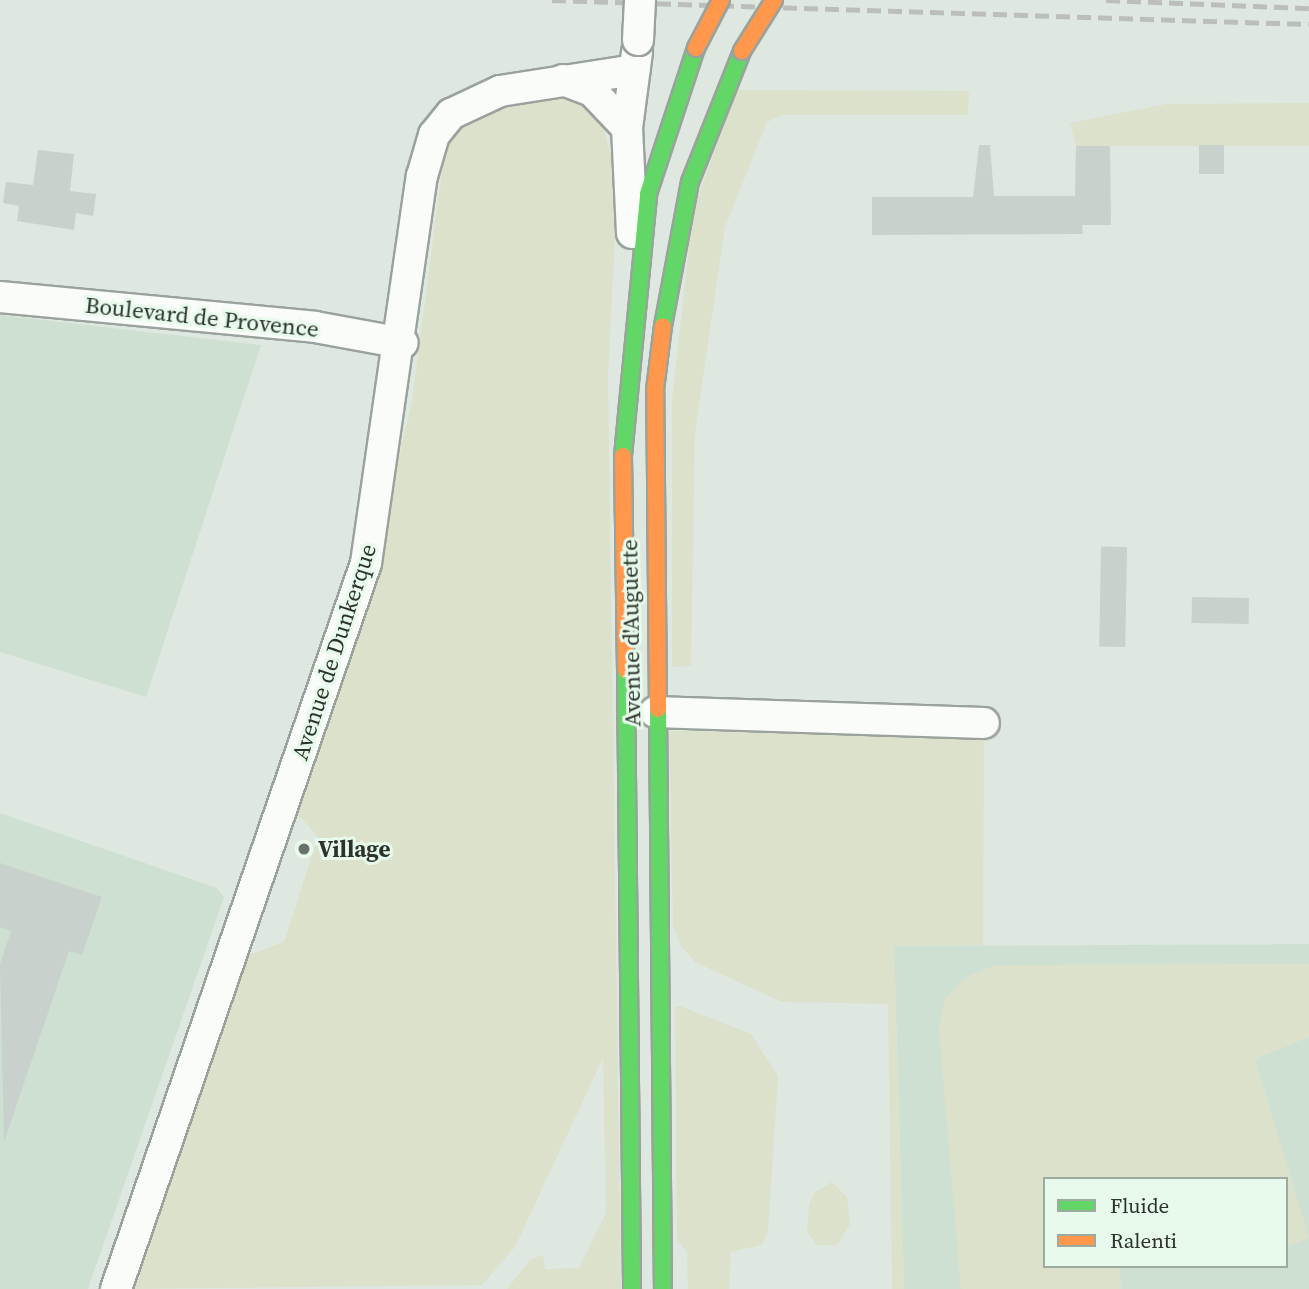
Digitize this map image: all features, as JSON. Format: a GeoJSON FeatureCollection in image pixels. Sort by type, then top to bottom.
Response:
{"type":"FeatureCollection","features":[{"type":"Feature","properties":{"kind":"main road","name":"Avenue d'Auguette"},"geometry":{"type":"LineString","coordinates":[[632,1289],[622,462],[636,264],[651,182],[696,48],[721,0]]}},
{"type":"Feature","properties":{"kind":"main road","name":"Avenue d'Auguette"},"geometry":{"type":"LineString","coordinates":[[663,1289],[651,469],[664,314],[690,182],[742,51],[774,0]]}},
{"type":"Feature","properties":{"kind":"street"},"geometry":{"type":"LineString","coordinates":[[636,264],[627,128],[640,0]]}},
{"type":"Feature","properties":{"kind":"street","name":"Avenue de Dunkerque"},"geometry":{"type":"LineString","coordinates":[[116,1289],[366,563],[403,344],[422,176],[435,135],[451,114],[475,101],[528,83],[563,80],[636,55]]}},
{"type":"Feature","properties":{"kind":"street","name":"Avenue de Dunkerque"},"geometry":{"type":"LineString","coordinates":[[563,80],[592,91],[627,128]]}},
{"type":"Feature","properties":{"kind":"street","name":"Boulevard de Provence"},"geometry":{"type":"LineString","coordinates":[[0,297],[315,327],[403,344]]}},
{"type":"Feature","properties":{"kind":"street"},"geometry":{"type":"LineString","coordinates":[[655,712],[984,723]]}},
{"type":"Feature","properties":{"kind":"shaded area"},"geometry":{"type":"Polygon","coordinates":[[[737,90],[969,91],[968,115],[782,115],[767,122],[725,227],[695,433],[691,666],[672,667],[672,401],[693,210],[737,90]]]}},
{"type":"Feature","properties":{"kind":"shaded area"},"geometry":{"type":"Polygon","coordinates":[[[560,96],[584,105],[603,127],[618,178],[608,377],[621,1289],[507,1289],[531,1259],[543,1255],[545,1269],[579,1268],[606,1213],[603,1058],[515,1247],[482,1285],[134,1289],[247,956],[284,942],[318,837],[295,811],[363,614],[412,401],[446,140],[463,120],[497,105],[560,96]]]}},
{"type":"Feature","properties":{"kind":"shaded area"},"geometry":{"type":"Polygon","coordinates":[[[1309,103],[1309,146],[1076,146],[1070,123],[1166,104],[1309,103]]]}},
{"type":"Feature","properties":{"kind":"shaded area"},"geometry":{"type":"Polygon","coordinates":[[[0,315],[261,345],[146,697],[0,652],[0,315]]]}},
{"type":"Feature","properties":{"kind":"shaded area"},"geometry":{"type":"Polygon","coordinates":[[[669,731],[984,734],[983,945],[894,946],[904,1289],[892,1289],[888,1004],[782,1002],[695,962],[681,946],[673,926],[669,731]]]}},
{"type":"Feature","properties":{"kind":"shaded area"},"geometry":{"type":"Polygon","coordinates":[[[0,813],[217,888],[224,897],[88,1289],[0,1289],[0,813]]]}},
{"type":"Feature","properties":{"kind":"shaded area"},"geometry":{"type":"Polygon","coordinates":[[[1309,944],[1309,1289],[904,1289],[894,946],[1309,944]]]}},
{"type":"Feature","properties":{"kind":"shaded area"},"geometry":{"type":"Polygon","coordinates":[[[1309,964],[1309,1037],[1255,1059],[1309,1238],[1288,1246],[1288,1177],[1043,1177],[1043,1268],[1120,1268],[1121,1289],[961,1289],[939,1029],[945,999],[966,977],[995,965],[1309,964]]]}},
{"type":"Feature","properties":{"kind":"shaded area"},"geometry":{"type":"Polygon","coordinates":[[[680,1006],[751,1034],[778,1076],[768,1232],[762,1245],[731,1252],[729,1289],[688,1289],[687,1253],[677,1240],[675,1007],[680,1006]]]}},
{"type":"Feature","properties":{"kind":"shaded area"},"geometry":{"type":"Polygon","coordinates":[[[832,1182],[847,1197],[850,1224],[837,1245],[817,1245],[807,1232],[809,1205],[814,1193],[832,1182]]]}},
{"type":"Feature","properties":{"kind":"building"},"geometry":{"type":"Polygon","coordinates":[[[979,145],[990,145],[994,196],[1075,196],[1076,146],[1110,146],[1111,225],[1082,225],[1083,234],[872,235],[872,197],[973,197],[979,145]]]}},
{"type":"Feature","properties":{"kind":"building"},"geometry":{"type":"Polygon","coordinates":[[[1199,145],[1224,145],[1224,174],[1199,174],[1199,145]]]}},
{"type":"Feature","properties":{"kind":"building"},"geometry":{"type":"Polygon","coordinates":[[[38,150],[74,154],[70,191],[96,194],[93,216],[76,213],[74,230],[17,221],[19,206],[3,203],[6,182],[33,185],[38,150]]]}},
{"type":"Feature","properties":{"kind":"building"},"geometry":{"type":"Polygon","coordinates":[[[1101,547],[1127,547],[1125,647],[1099,647],[1101,547]]]}},
{"type":"Feature","properties":{"kind":"building"},"geometry":{"type":"Polygon","coordinates":[[[1192,597],[1249,598],[1249,624],[1192,623],[1192,597]]]}},
{"type":"Feature","properties":{"kind":"building"},"geometry":{"type":"Polygon","coordinates":[[[0,863],[102,897],[82,955],[69,951],[4,1142],[0,964],[11,931],[0,927],[0,863]]]}},
{"type":"Feature","properties":{"kind":"railway"},"geometry":{"type":"LineString","coordinates":[[552,0],[1309,24]]}},
{"type":"Feature","properties":{"kind":"railway"},"geometry":{"type":"LineString","coordinates":[[1106,0],[1309,8]]}},
{"type":"Feature","properties":{"kind":"traffic: fast"},"geometry":{"type":"LineString","coordinates":[[623,456],[648,194],[696,48]]}},
{"type":"Feature","properties":{"kind":"traffic: fast"},"geometry":{"type":"LineString","coordinates":[[663,326],[690,182],[742,51]]}},
{"type":"Feature","properties":{"kind":"traffic: fast"},"geometry":{"type":"LineString","coordinates":[[626,670],[632,1289]]}},
{"type":"Feature","properties":{"kind":"traffic: fast"},"geometry":{"type":"LineString","coordinates":[[658,709],[663,1289]]}},
{"type":"Feature","properties":{"kind":"traffic: slow"},"geometry":{"type":"LineString","coordinates":[[696,48],[721,0]]}},
{"type":"Feature","properties":{"kind":"traffic: slow"},"geometry":{"type":"LineString","coordinates":[[742,51],[774,0]]}},
{"type":"Feature","properties":{"kind":"traffic: slow"},"geometry":{"type":"LineString","coordinates":[[658,709],[655,390],[663,326]]}},
{"type":"Feature","properties":{"kind":"traffic: slow"},"geometry":{"type":"LineString","coordinates":[[623,456],[626,670]]}},
{"type":"Feature","properties":{"kind":"place","name":"Village"},"geometry":{"type":"Point","coordinates":[304,849]}}]}
